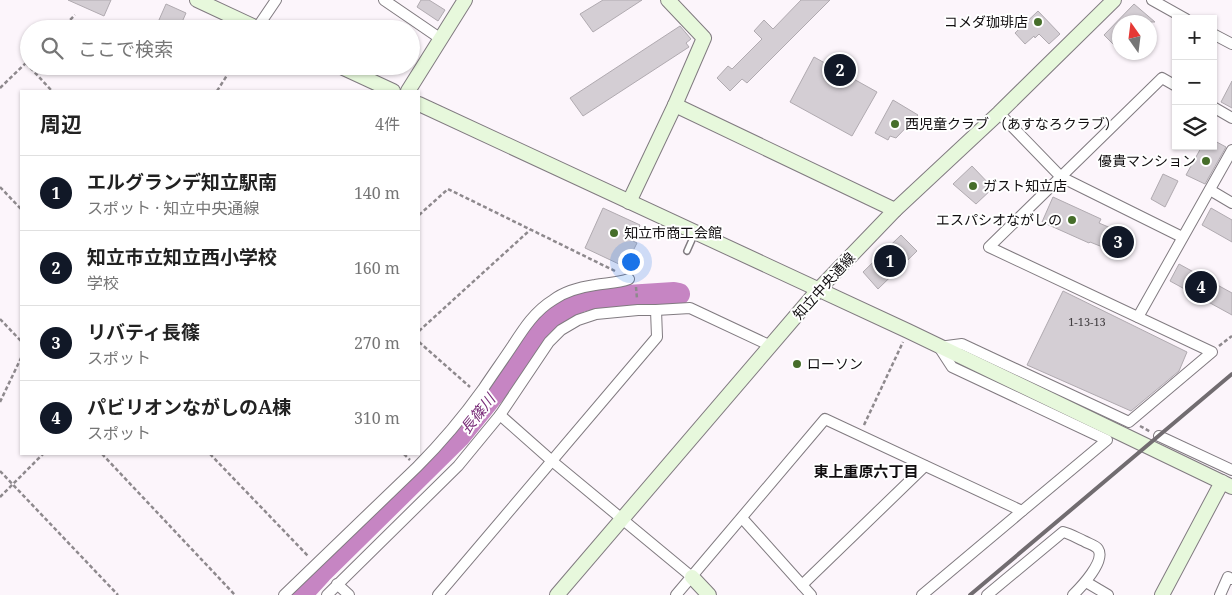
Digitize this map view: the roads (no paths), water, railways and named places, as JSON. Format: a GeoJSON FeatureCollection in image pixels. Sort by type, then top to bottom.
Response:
{"type":"FeatureCollection","features":[{"type":"Feature","properties":{"kind":"street"},"geometry":{"type":"LineString","coordinates":[[198,0],[241,20]]}},
{"type":"Feature","properties":{"kind":"street"},"geometry":{"type":"LineString","coordinates":[[263,20],[276,0]]}},
{"type":"Feature","properties":{"kind":"street"},"geometry":{"type":"LineString","coordinates":[[384,0],[413,20]]}},
{"type":"Feature","properties":{"kind":"street"},"geometry":{"type":"LineString","coordinates":[[420,72],[465,0]]}},
{"type":"Feature","properties":{"kind":"street","name":"知立中央通線"},"geometry":{"type":"LineString","coordinates":[[557,595],[819,289],[895,210],[999,113],[1114,0]]}},
{"type":"Feature","properties":{"kind":"street"},"geometry":{"type":"LineString","coordinates":[[1152,0],[1179,15]]}},
{"type":"Feature","properties":{"kind":"street"},"geometry":{"type":"LineString","coordinates":[[629,202],[704,38],[672,1]]}},
{"type":"Feature","properties":{"kind":"street"},"geometry":{"type":"LineString","coordinates":[[420,25],[440,39]]}},
{"type":"Feature","properties":{"kind":"street"},"geometry":{"type":"LineString","coordinates":[[1217,36],[1232,44]]}},
{"type":"Feature","properties":{"kind":"street"},"geometry":{"type":"LineString","coordinates":[[358,75],[390,90]]}},
{"type":"Feature","properties":{"kind":"street"},"geometry":{"type":"LineString","coordinates":[[409,90],[418,75]]}},
{"type":"Feature","properties":{"kind":"street"},"geometry":{"type":"LineString","coordinates":[[420,104],[819,289],[939,347],[1129,422],[1212,352],[989,247],[1162,78],[1172,84]]}},
{"type":"Feature","properties":{"kind":"street"},"geometry":{"type":"LineString","coordinates":[[675,105],[895,210]]}},
{"type":"Feature","properties":{"kind":"street"},"geometry":{"type":"LineString","coordinates":[[1217,109],[1232,118]]}},
{"type":"Feature","properties":{"kind":"street"},"geometry":{"type":"LineString","coordinates":[[999,113],[1061,177],[1182,238]]}},
{"type":"Feature","properties":{"kind":"street"},"geometry":{"type":"LineString","coordinates":[[1138,317],[1232,150]]}},
{"type":"Feature","properties":{"kind":"street"},"geometry":{"type":"LineString","coordinates":[[1210,190],[1232,203]]}},
{"type":"Feature","properties":{"kind":"street"},"geometry":{"type":"LineString","coordinates":[[284,595],[432,451],[456,425],[525,326],[540,310],[553,299],[571,290],[623,282],[629,279]]}},
{"type":"Feature","properties":{"kind":"street"},"geometry":{"type":"LineString","coordinates":[[327,595],[458,466],[500,416],[549,342],[561,330],[578,320],[596,314],[690,308],[771,346]]}},
{"type":"Feature","properties":{"kind":"street"},"geometry":{"type":"LineString","coordinates":[[438,595],[657,337],[656,310]]}},
{"type":"Feature","properties":{"kind":"street"},"geometry":{"type":"LineString","coordinates":[[939,347],[952,367],[1041,402],[1227,484],[1162,595]]}},
{"type":"Feature","properties":{"kind":"street"},"geometry":{"type":"LineString","coordinates":[[922,595],[1107,440],[1041,402],[1006,372]]}},
{"type":"Feature","properties":{"kind":"street"},"geometry":{"type":"LineString","coordinates":[[500,416],[692,577],[710,595]]}},
{"type":"Feature","properties":{"kind":"street"},"geometry":{"type":"LineString","coordinates":[[676,595],[825,420],[1022,511]]}},
{"type":"Feature","properties":{"kind":"street"},"geometry":{"type":"LineString","coordinates":[[1159,436],[1232,470]]}},
{"type":"Feature","properties":{"kind":"street"},"geometry":{"type":"LineString","coordinates":[[802,585],[925,466]]}},
{"type":"Feature","properties":{"kind":"street"},"geometry":{"type":"LineString","coordinates":[[742,518],[811,595]]}},
{"type":"Feature","properties":{"kind":"street"},"geometry":{"type":"LineString","coordinates":[[986,595],[1063,532],[1095,546],[1099,551],[1100,557],[1090,577],[1073,595]]}},
{"type":"Feature","properties":{"kind":"street"},"geometry":{"type":"LineString","coordinates":[[1220,595],[1228,577],[1232,579]]}},
{"type":"Feature","properties":{"kind":"street"},"geometry":{"type":"LineString","coordinates":[[1086,582],[1108,595]]}},
{"type":"Feature","properties":{"kind":"street"},"geometry":{"type":"LineString","coordinates":[[337,584],[349,595]]}},
{"type":"Feature","properties":{"kind":"lane"},"geometry":{"type":"LineString","coordinates":[[687,251],[695,232]]}},
{"type":"Feature","properties":{"kind":"waterway","name":"長篠川"},"geometry":{"type":"LineString","coordinates":[[301,595],[459,437],[497,390],[541,326],[564,309],[581,301],[596,298],[679,294]]}},
{"type":"Feature","properties":{"kind":"railway"},"geometry":{"type":"LineString","coordinates":[[970,595],[1232,374]]}},
{"type":"Feature","properties":{"kind":"place","name":"コメダ珈琲店"},"geometry":{"type":"Point","coordinates":[1038,22]}},
{"type":"Feature","properties":{"kind":"place","name":"知立市立知立西小学校"},"geometry":{"type":"Point","coordinates":[840,70]}},
{"type":"Feature","properties":{"kind":"place","name":"西児童クラブ （あすなろクラブ）"},"geometry":{"type":"Point","coordinates":[895,124]}},
{"type":"Feature","properties":{"kind":"place","name":"優貴マンション"},"geometry":{"type":"Point","coordinates":[1206,161]}},
{"type":"Feature","properties":{"kind":"place","name":"ガスト知立店"},"geometry":{"type":"Point","coordinates":[973,186]}},
{"type":"Feature","properties":{"kind":"place","name":"エスパシオながしの"},"geometry":{"type":"Point","coordinates":[1072,220]}},
{"type":"Feature","properties":{"kind":"place","name":"知立市商工会館"},"geometry":{"type":"Point","coordinates":[614,233]}},
{"type":"Feature","properties":{"kind":"place","name":"リバティ長篠"},"geometry":{"type":"Point","coordinates":[1118,242]}},
{"type":"Feature","properties":{"kind":"place","name":"エルグランデ知立駅南"},"geometry":{"type":"Point","coordinates":[890,261]}},
{"type":"Feature","properties":{"kind":"place","name":"パビリオンながしのA棟"},"geometry":{"type":"Point","coordinates":[1201,287]}},
{"type":"Feature","properties":{"kind":"place","name":"ローソン"},"geometry":{"type":"Point","coordinates":[797,364]}},
{"type":"Feature","properties":{"kind":"district","name":"東上重原六丁目"},"geometry":{"type":"Point","coordinates":[866,472]}}]}
